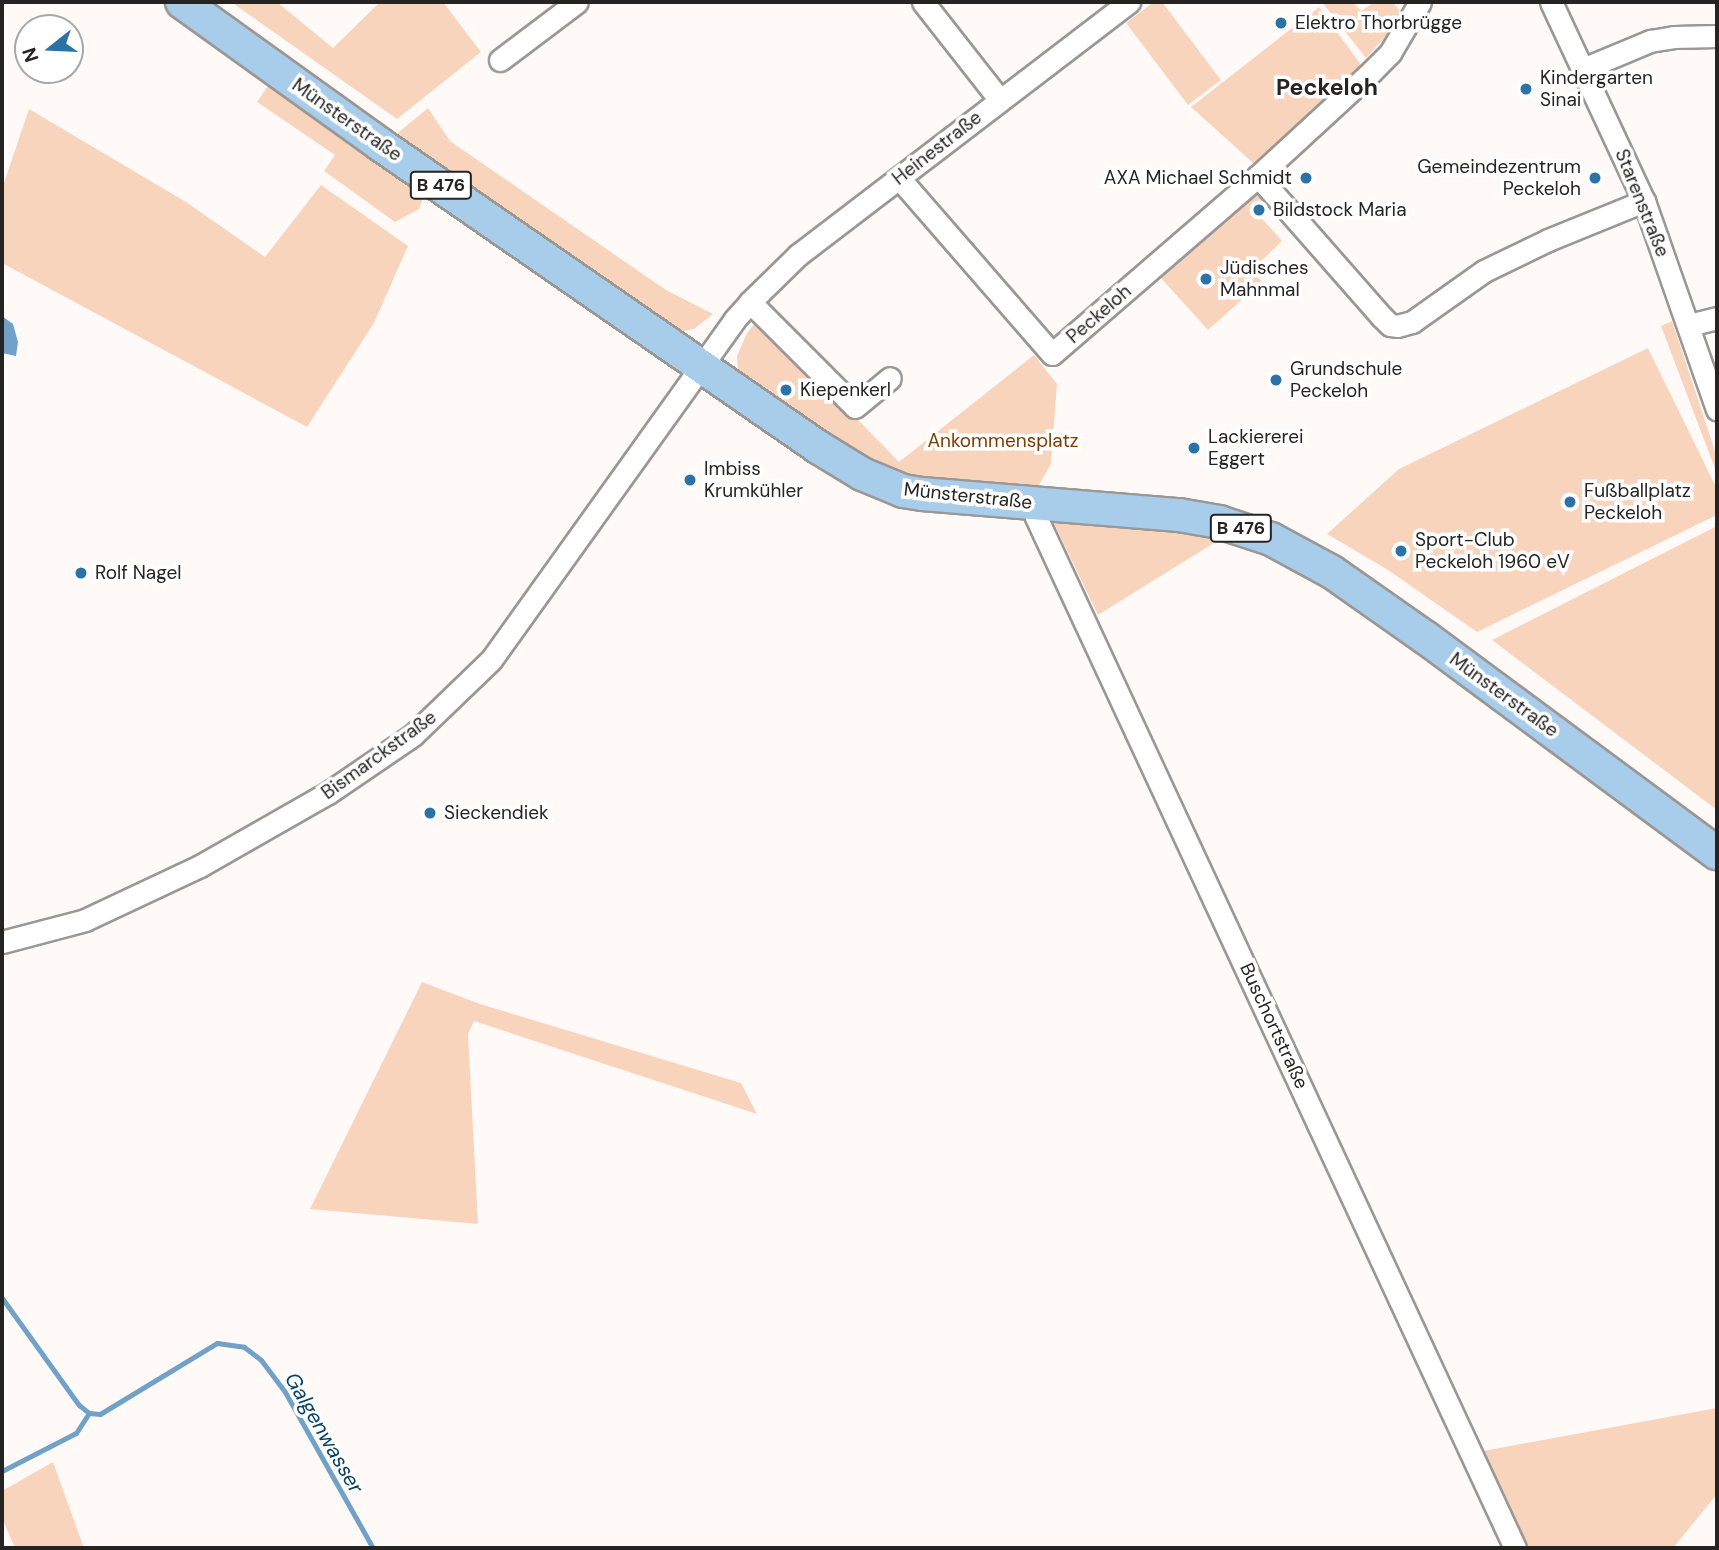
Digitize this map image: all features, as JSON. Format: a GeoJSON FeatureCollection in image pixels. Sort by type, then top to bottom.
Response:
{"type":"FeatureCollection","features":[{"type":"Feature","properties":{"kind":"main road","name":"Münsterstraße"},"geometry":{"type":"LineString","coordinates":[[182,2],[360,130],[818,447],[881,483],[922,495],[1171,514],[1247,529],[1298,552],[1332,572],[1426,638],[1717,853]]}},
{"type":"Feature","properties":{"kind":"street"},"geometry":{"type":"LineString","coordinates":[[500,60],[577,2]]}},
{"type":"Feature","properties":{"kind":"street"},"geometry":{"type":"LineString","coordinates":[[923,2],[999,99]]}},
{"type":"Feature","properties":{"kind":"street","name":"Heinestraße"},"geometry":{"type":"LineString","coordinates":[[701,366],[733,320],[797,256],[1129,2]]}},
{"type":"Feature","properties":{"kind":"street","name":"Peckeloh"},"geometry":{"type":"LineString","coordinates":[[899,178],[1052,354],[1258,176],[1390,53],[1420,2]]}},
{"type":"Feature","properties":{"kind":"street","name":"Starenstraße"},"geometry":{"type":"LineString","coordinates":[[1551,2],[1644,201],[1717,410]]}},
{"type":"Feature","properties":{"kind":"street"},"geometry":{"type":"LineString","coordinates":[[1583,69],[1650,41],[1674,37],[1717,36]]}},
{"type":"Feature","properties":{"kind":"street"},"geometry":{"type":"LineString","coordinates":[[1258,176],[1382,317],[1390,325],[1397,326],[1412,322],[1484,271],[1548,240],[1644,201]]}},
{"type":"Feature","properties":{"kind":"street"},"geometry":{"type":"LineString","coordinates":[[750,302],[856,407],[890,378]]}},
{"type":"Feature","properties":{"kind":"street"},"geometry":{"type":"LineString","coordinates":[[1689,325],[1717,317]]}},
{"type":"Feature","properties":{"kind":"street","name":"Bismarckstraße"},"geometry":{"type":"LineString","coordinates":[[2,942],[85,920],[200,866],[328,793],[413,735],[491,660],[701,366]]}},
{"type":"Feature","properties":{"kind":"street","name":"Buschortstraße"},"geometry":{"type":"LineString","coordinates":[[1039,504],[1036,517],[1515,1548]]}},
{"type":"Feature","properties":{"kind":"green space"},"geometry":{"type":"Polygon","coordinates":[[[231,2],[277,2],[333,48],[380,2],[443,2],[481,52],[397,119],[231,2]]]}},
{"type":"Feature","properties":{"kind":"green space"},"geometry":{"type":"Polygon","coordinates":[[[1154,2],[1162,2],[1221,80],[1188,105],[1126,23],[1154,2]]]}},
{"type":"Feature","properties":{"kind":"green space"},"geometry":{"type":"Polygon","coordinates":[[[1322,2],[1353,2],[1361,11],[1375,2],[1393,2],[1400,11],[1386,36],[1366,58],[1322,2]]]}},
{"type":"Feature","properties":{"kind":"green space"},"geometry":{"type":"Polygon","coordinates":[[[1319,7],[1364,69],[1253,163],[1191,107],[1319,7]]]}},
{"type":"Feature","properties":{"kind":"green space"},"geometry":{"type":"Polygon","coordinates":[[[270,83],[426,190],[419,209],[395,222],[324,171],[335,155],[257,102],[270,83]]]}},
{"type":"Feature","properties":{"kind":"green space"},"geometry":{"type":"Polygon","coordinates":[[[428,108],[450,141],[666,290],[713,314],[694,329],[672,333],[553,252],[507,211],[455,182],[393,137],[428,108]]]}},
{"type":"Feature","properties":{"kind":"green space"},"geometry":{"type":"Polygon","coordinates":[[[29,109],[186,202],[265,257],[321,185],[408,246],[374,323],[307,427],[2,263],[2,189],[29,109]]]}},
{"type":"Feature","properties":{"kind":"green space"},"geometry":{"type":"Polygon","coordinates":[[[1256,195],[1266,202],[1256,212],[1282,241],[1252,270],[1262,282],[1208,330],[1161,278],[1248,197],[1256,195]]]}},
{"type":"Feature","properties":{"kind":"green space","name":"Ankommensplatz"},"geometry":{"type":"Polygon","coordinates":[[[759,318],[899,462],[1034,355],[1057,384],[1051,464],[1035,492],[907,482],[875,471],[738,375],[737,356],[747,333],[759,318]]]}},
{"type":"Feature","properties":{"kind":"green space"},"geometry":{"type":"Polygon","coordinates":[[[1672,321],[1717,457],[1717,474],[1661,326],[1672,321]]]}},
{"type":"Feature","properties":{"kind":"green space","name":"Fußballplatz Peckeloh"},"geometry":{"type":"Polygon","coordinates":[[[1648,348],[1717,489],[1717,515],[1477,632],[1385,568],[1327,534],[1399,469],[1648,348]]]}},
{"type":"Feature","properties":{"kind":"green space"},"geometry":{"type":"Polygon","coordinates":[[[1051,517],[1230,533],[1098,615],[1051,517]]]}},
{"type":"Feature","properties":{"kind":"green space"},"geometry":{"type":"Polygon","coordinates":[[[1717,526],[1717,810],[1492,640],[1717,526]]]}},
{"type":"Feature","properties":{"kind":"green space"},"geometry":{"type":"Polygon","coordinates":[[[422,982],[480,1004],[741,1083],[757,1114],[474,1021],[468,1034],[478,1224],[310,1209],[422,982]]]}},
{"type":"Feature","properties":{"kind":"green space"},"geometry":{"type":"Polygon","coordinates":[[[1717,1408],[1717,1494],[1673,1548],[1525,1548],[1483,1451],[1717,1408]]]}},
{"type":"Feature","properties":{"kind":"green space"},"geometry":{"type":"Polygon","coordinates":[[[53,1462],[84,1548],[15,1548],[2,1518],[2,1491],[53,1462]]]}},
{"type":"Feature","properties":{"kind":"water"},"geometry":{"type":"Polygon","coordinates":[[[2,316],[13,324],[18,342],[16,356],[2,353],[2,316]]]}},
{"type":"Feature","properties":{"kind":"waterway","name":"Galgenwasser"},"geometry":{"type":"LineString","coordinates":[[2,1298],[79,1405],[89,1413],[100,1414],[217,1343],[244,1347],[261,1360],[285,1392],[373,1548]]}},
{"type":"Feature","properties":{"kind":"waterway","name":"Galgenwasser"},"geometry":{"type":"LineString","coordinates":[[2,1471],[76,1433],[89,1413]]}},
{"type":"Feature","properties":{"kind":"place","name":"Elektro Thorbrügge"},"geometry":{"type":"Point","coordinates":[1281,23]}},
{"type":"Feature","properties":{"kind":"place","name":"Kindergarten Sinai"},"geometry":{"type":"Point","coordinates":[1526,89]}},
{"type":"Feature","properties":{"kind":"place","name":"AXA Michael Schmidt"},"geometry":{"type":"Point","coordinates":[1306,178]}},
{"type":"Feature","properties":{"kind":"place","name":"Gemeindezentrum Peckeloh"},"geometry":{"type":"Point","coordinates":[1595,178]}},
{"type":"Feature","properties":{"kind":"place","name":"Bildstock Maria"},"geometry":{"type":"Point","coordinates":[1259,210]}},
{"type":"Feature","properties":{"kind":"place","name":"Jüdisches Mahnmal"},"geometry":{"type":"Point","coordinates":[1206,279]}},
{"type":"Feature","properties":{"kind":"place","name":"Grundschule Peckeloh"},"geometry":{"type":"Point","coordinates":[1276,380]}},
{"type":"Feature","properties":{"kind":"place","name":"Kiepenkerl"},"geometry":{"type":"Point","coordinates":[786,390]}},
{"type":"Feature","properties":{"kind":"place","name":"Lackiererei Eggert"},"geometry":{"type":"Point","coordinates":[1194,448]}},
{"type":"Feature","properties":{"kind":"place","name":"Imbiss Krumkühler"},"geometry":{"type":"Point","coordinates":[690,480]}},
{"type":"Feature","properties":{"kind":"place","name":"Fußballplatz Peckeloh"},"geometry":{"type":"Point","coordinates":[1570,502]}},
{"type":"Feature","properties":{"kind":"place","name":"Sport-Club Peckeloh 1960 eV"},"geometry":{"type":"Point","coordinates":[1401,551]}},
{"type":"Feature","properties":{"kind":"place","name":"Rolf Nagel"},"geometry":{"type":"Point","coordinates":[81,573]}},
{"type":"Feature","properties":{"kind":"place","name":"Sieckendiek"},"geometry":{"type":"Point","coordinates":[430,813]}},
{"type":"Feature","properties":{"kind":"district","name":"Peckeloh"},"geometry":{"type":"Point","coordinates":[1327,87]}}]}
